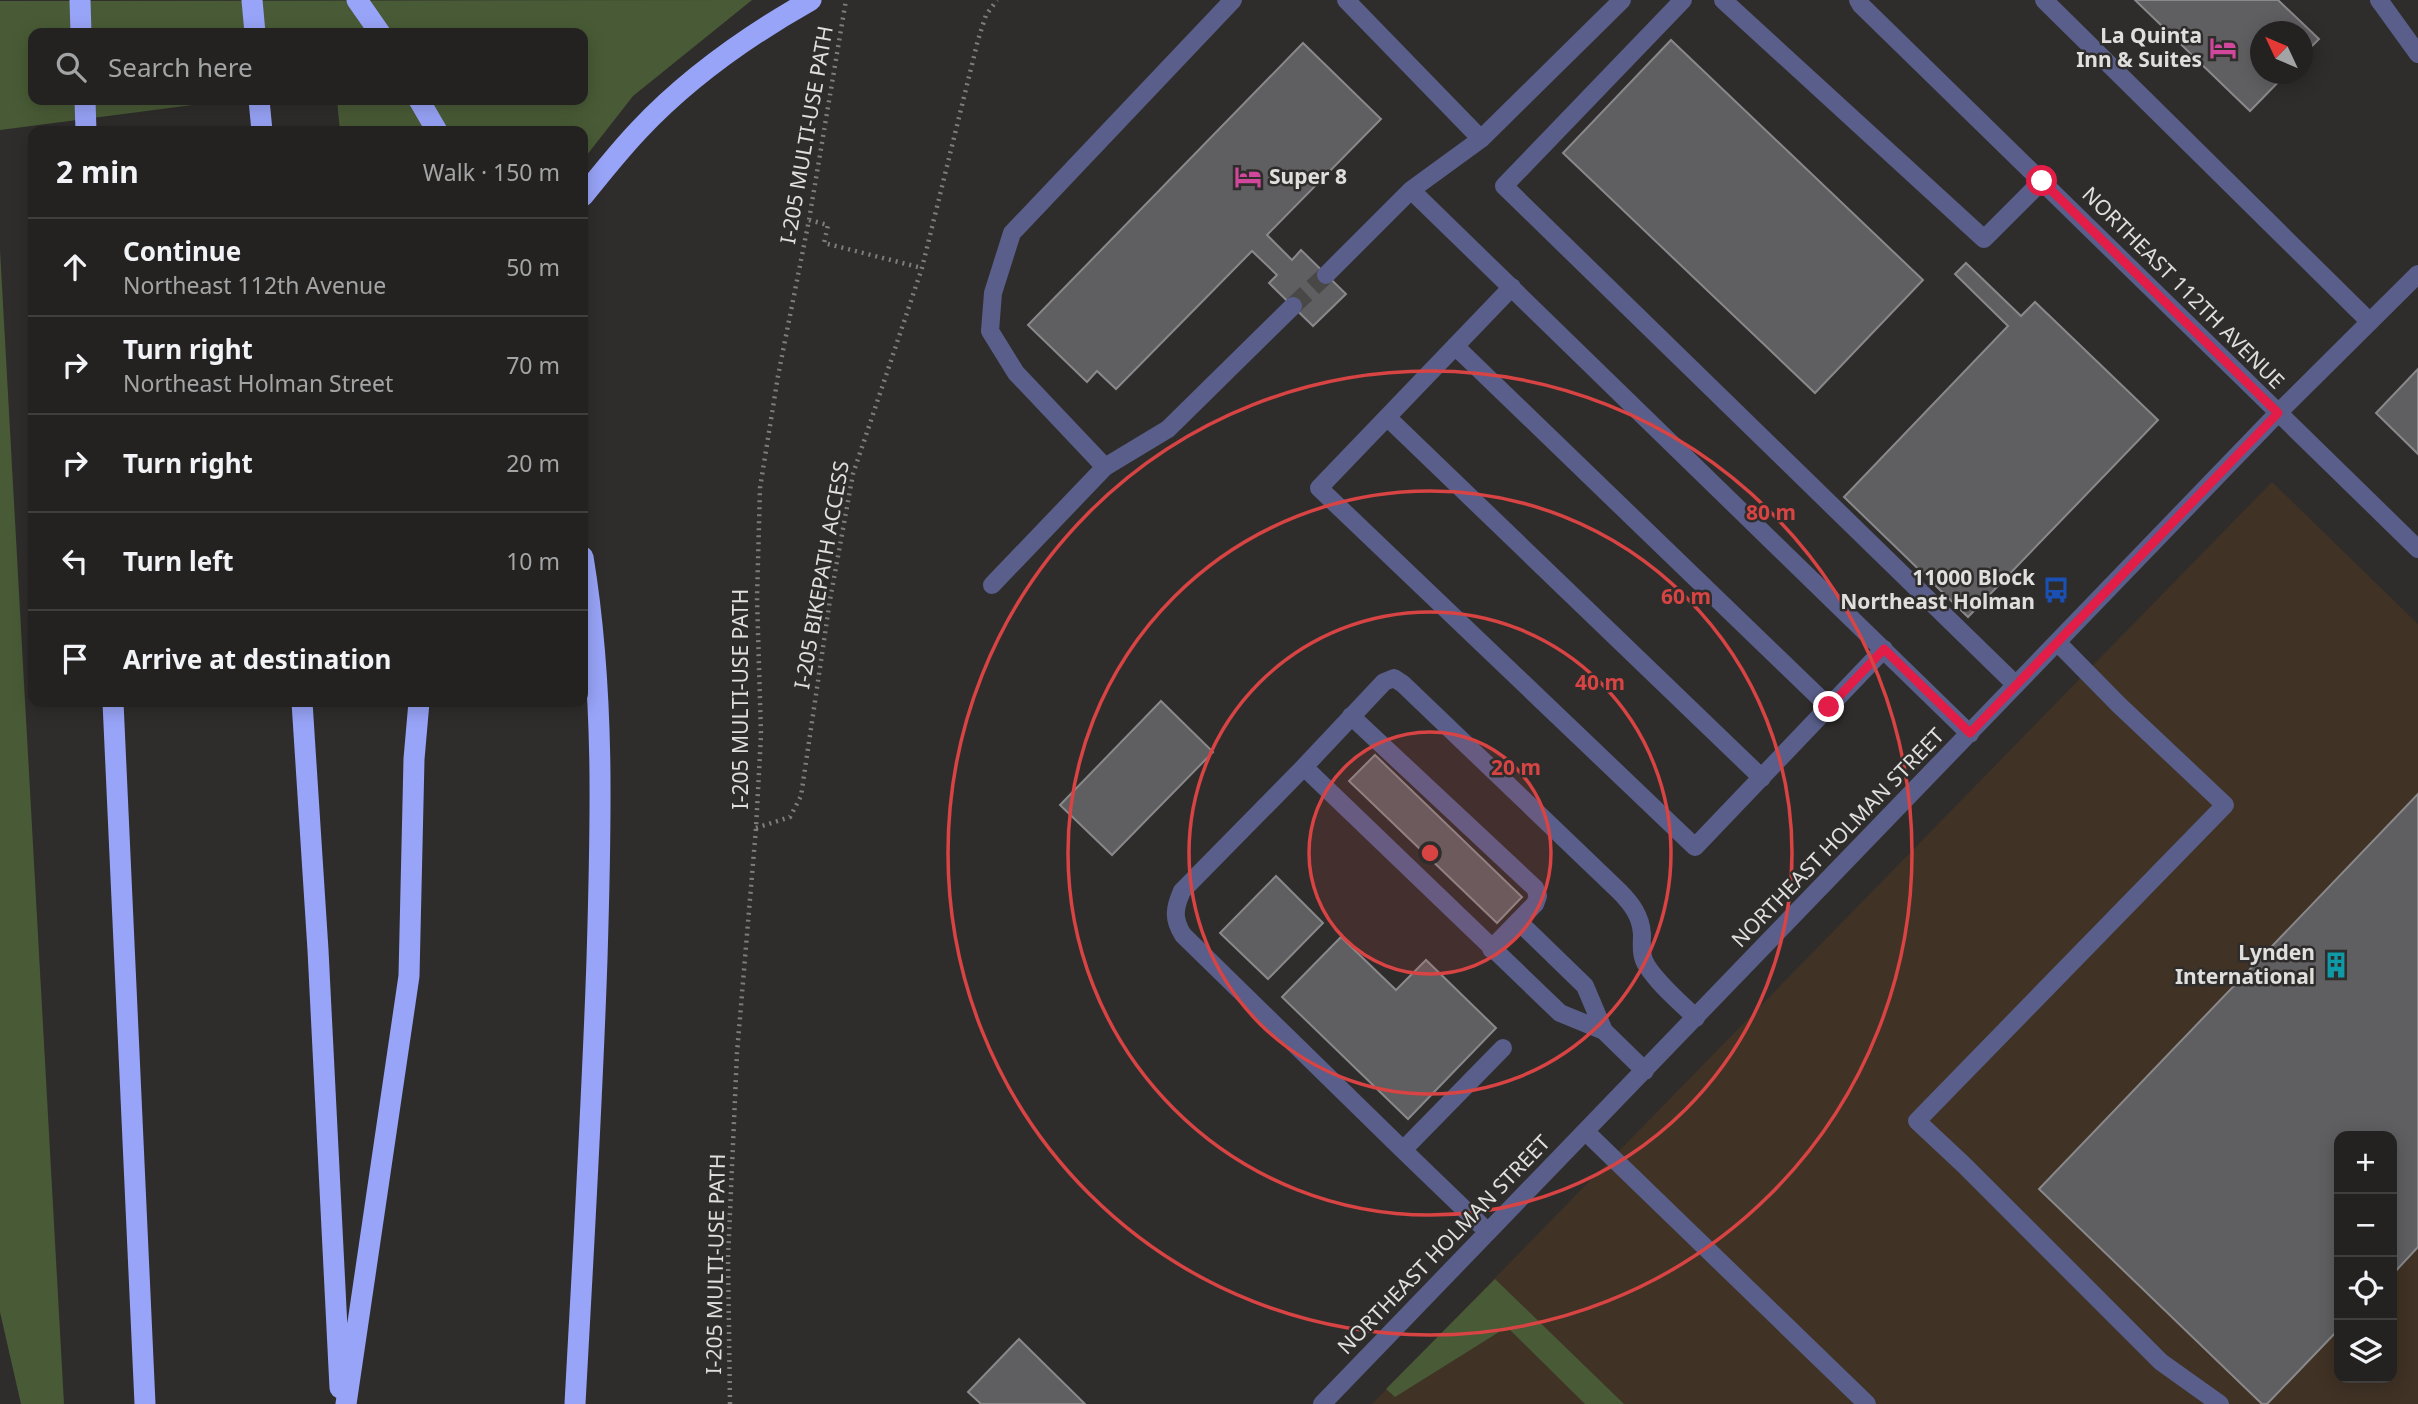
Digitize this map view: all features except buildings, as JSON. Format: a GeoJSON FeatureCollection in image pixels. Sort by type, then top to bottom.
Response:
{"type":"FeatureCollection","features":[{"type":"Feature","properties":{"kind":"highway"},"geometry":{"type":"LineString","coordinates":[[80,0],[81,28]]}},
{"type":"Feature","properties":{"kind":"highway"},"geometry":{"type":"LineString","coordinates":[[253,0],[255,28]]}},
{"type":"Feature","properties":{"kind":"highway"},"geometry":{"type":"LineString","coordinates":[[358,0],[377,28]]}},
{"type":"Feature","properties":{"kind":"highway"},"geometry":{"type":"LineString","coordinates":[[588,190],[639,129],[702,73],[811,0]]}},
{"type":"Feature","properties":{"kind":"highway"},"geometry":{"type":"LineString","coordinates":[[259,105],[262,126]]}},
{"type":"Feature","properties":{"kind":"highway"},"geometry":{"type":"LineString","coordinates":[[422,105],[434,126]]}},
{"type":"Feature","properties":{"kind":"highway"},"geometry":{"type":"LineString","coordinates":[[575,1404],[593,1080],[601,774],[588,602]]}},
{"type":"Feature","properties":{"kind":"highway"},"geometry":{"type":"LineString","coordinates":[[113,707],[145,1404]]}},
{"type":"Feature","properties":{"kind":"highway"},"geometry":{"type":"LineString","coordinates":[[302,707],[318,950],[340,1404]]}},
{"type":"Feature","properties":{"kind":"highway"},"geometry":{"type":"LineString","coordinates":[[346,1404],[409,976],[414,759],[419,707]]}},
{"type":"Feature","properties":{"kind":"street"},"geometry":{"type":"LineString","coordinates":[[1105,467],[1016,373],[990,331],[993,293],[1012,233],[1233,0]]}},
{"type":"Feature","properties":{"kind":"street"},"geometry":{"type":"LineString","coordinates":[[1346,0],[1481,139]]}},
{"type":"Feature","properties":{"kind":"street"},"geometry":{"type":"LineString","coordinates":[[1326,275],[1411,190],[1481,139],[1622,0]]}},
{"type":"Feature","properties":{"kind":"street"},"geometry":{"type":"LineString","coordinates":[[1683,0],[1504,186],[2016,685]]}},
{"type":"Feature","properties":{"kind":"street"},"geometry":{"type":"LineString","coordinates":[[1723,0],[1984,239],[2042,181]]}},
{"type":"Feature","properties":{"kind":"street","name":"NORTHEAST 112TH AVENUE"},"geometry":{"type":"LineString","coordinates":[[1858,0],[2418,549]]}},
{"type":"Feature","properties":{"kind":"street"},"geometry":{"type":"LineString","coordinates":[[2044,0],[2370,322]]}},
{"type":"Feature","properties":{"kind":"street"},"geometry":{"type":"LineString","coordinates":[[2379,0],[2418,54]]}},
{"type":"Feature","properties":{"kind":"street"},"geometry":{"type":"LineString","coordinates":[[1411,190],[1970,733]]}},
{"type":"Feature","properties":{"kind":"street","name":"NORTHEAST HOLMAN STREET"},"geometry":{"type":"LineString","coordinates":[[1322,1404],[2278,413],[2418,274]]}},
{"type":"Feature","properties":{"kind":"street"},"geometry":{"type":"LineString","coordinates":[[1512,286],[1319,488],[1695,847],[1884,649]]}},
{"type":"Feature","properties":{"kind":"street"},"geometry":{"type":"LineString","coordinates":[[992,585],[1105,467],[1168,429],[1293,306]]}},
{"type":"Feature","properties":{"kind":"street"},"geometry":{"type":"LineString","coordinates":[[1455,346],[1829,707]]}},
{"type":"Feature","properties":{"kind":"street"},"geometry":{"type":"LineString","coordinates":[[1387,418],[1762,778]]}},
{"type":"Feature","properties":{"kind":"street"},"geometry":{"type":"LineString","coordinates":[[2058,643],[2225,805],[1917,1121],[2161,1362],[2220,1404]]}},
{"type":"Feature","properties":{"kind":"street"},"geometry":{"type":"LineString","coordinates":[[1488,1232],[1183,935],[1175,922],[1174,907],[1182,891],[1384,682],[1394,678],[1402,684],[1630,903],[1639,918],[1642,932],[1641,951],[1646,965],[1696,1018]]}},
{"type":"Feature","properties":{"kind":"street"},"geometry":{"type":"LineString","coordinates":[[1351,716],[1535,888],[1538,896],[1535,904],[1491,949]]}},
{"type":"Feature","properties":{"kind":"street"},"geometry":{"type":"LineString","coordinates":[[1304,767],[1560,1013],[1604,1031],[1645,1071]]}},
{"type":"Feature","properties":{"kind":"street"},"geometry":{"type":"LineString","coordinates":[[1518,921],[1585,986],[1604,1031]]}},
{"type":"Feature","properties":{"kind":"street"},"geometry":{"type":"LineString","coordinates":[[1403,1150],[1503,1048]]}},
{"type":"Feature","properties":{"kind":"street"},"geometry":{"type":"LineString","coordinates":[[1586,1132],[1867,1404]]}},
{"type":"Feature","properties":{"kind":"path","name":"I-205 MULTI-USE PATH"},"geometry":{"type":"LineString","coordinates":[[730,1404],[729,1258],[736,1067],[757,828],[761,735],[757,598],[760,488],[846,0]]}},
{"type":"Feature","properties":{"kind":"path","name":"I-205 BIKEPATH ACCESS"},"geometry":{"type":"LineString","coordinates":[[757,828],[790,817],[801,796],[830,600],[853,474],[922,268],[978,40],[986,15],[997,0]]}},
{"type":"Feature","properties":{"kind":"path"},"geometry":{"type":"LineString","coordinates":[[809,220],[828,225],[824,243],[922,268]]}},
{"type":"Feature","properties":{"kind":"shaded area"},"geometry":{"type":"Polygon","coordinates":[[[2272,482],[2418,624],[2418,1404],[1372,1404],[2272,482]]]}},
{"type":"Feature","properties":{"kind":"green space"},"geometry":{"type":"Polygon","coordinates":[[[752,0],[633,96],[588,154],[588,126],[340,126],[337,105],[588,105],[588,28],[28,28],[28,105],[192,105],[0,130],[0,1],[752,0]]]}},
{"type":"Feature","properties":{"kind":"green space"},"geometry":{"type":"Polygon","coordinates":[[[0,250],[64,1404],[21,1404],[0,1312],[0,250]]]}},
{"type":"Feature","properties":{"kind":"green space"},"geometry":{"type":"Polygon","coordinates":[[[1495,1279],[1624,1404],[1585,1404],[1507,1327],[1395,1397],[1386,1389],[1495,1279]]]}},
{"type":"Feature","properties":{"kind":"tunnel"},"geometry":{"type":"LineString","coordinates":[[1293,306],[1326,275]]}},
{"type":"Feature","properties":{"kind":"place","name":"La Quinta Inn & Suites"},"geometry":{"type":"Point","coordinates":[2223,48]}},
{"type":"Feature","properties":{"kind":"place","name":"Super 8"},"geometry":{"type":"Point","coordinates":[1248,177]}},
{"type":"Feature","properties":{"kind":"place","name":"11000 Block Northeast Holman"},"geometry":{"type":"Point","coordinates":[2056,590]}},
{"type":"Feature","properties":{"kind":"place","name":"Lynden International"},"geometry":{"type":"Point","coordinates":[2336,965]}},
{"type":"Feature","properties":{"kind":"route"},"geometry":{"type":"LineString","coordinates":[[1829,707],[1884,649],[1970,733],[2278,413],[2042,181]]}}]}
